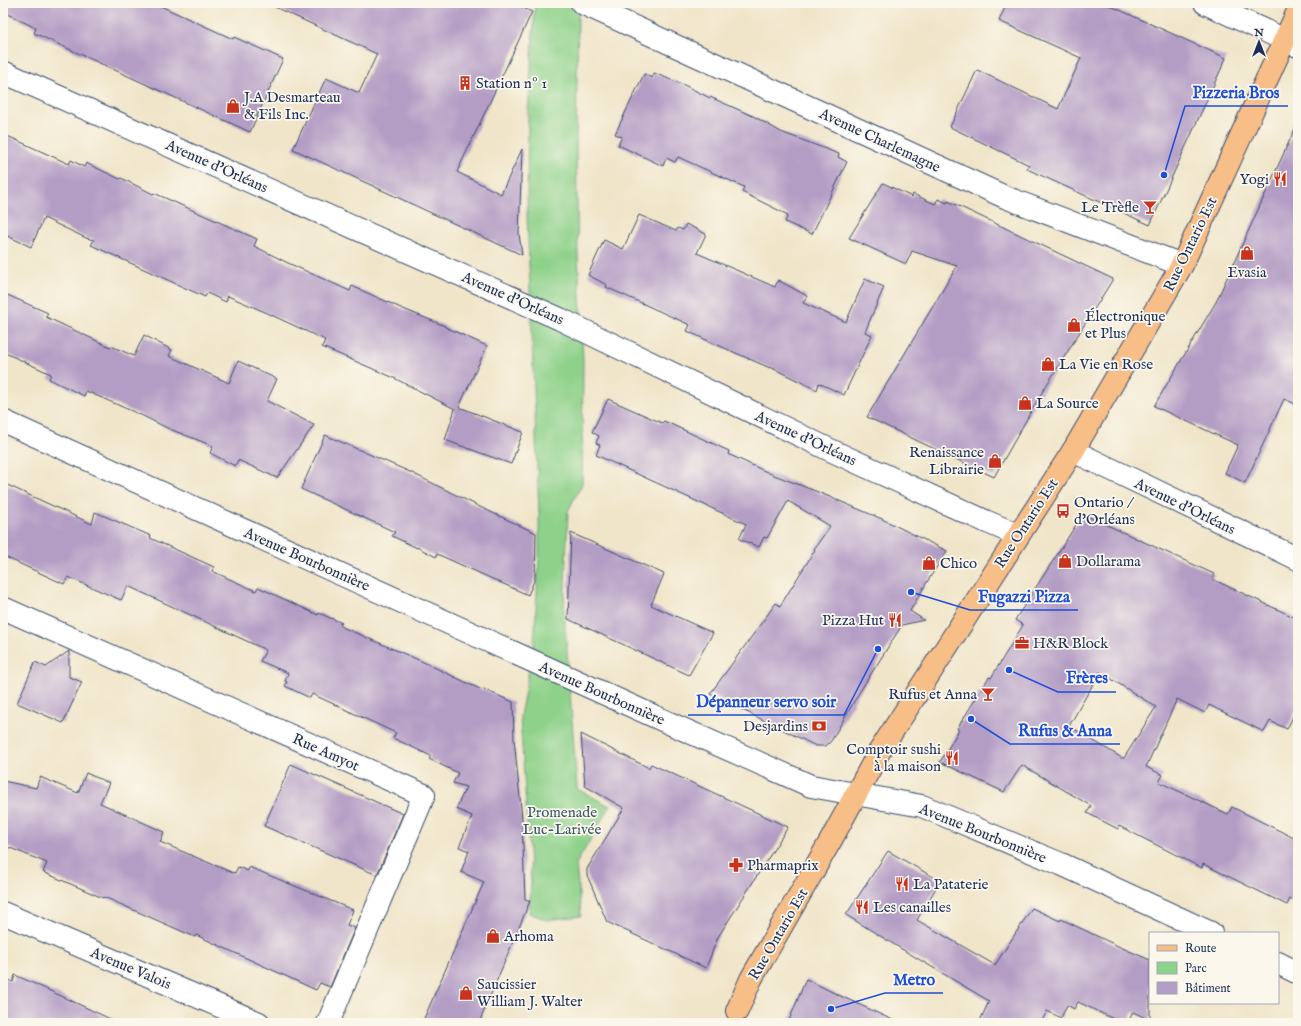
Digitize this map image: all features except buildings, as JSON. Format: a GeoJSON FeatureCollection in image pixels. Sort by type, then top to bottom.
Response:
{"type":"FeatureCollection","features":[{"type":"Feature","properties":{"kind":"main road","name":"Rue Ontario Est"},"geometry":{"type":"LineString","coordinates":[[734,1017],[751,979],[832,840],[879,752],[1073,451],[1182,265],[1291,43],[1298,11]]}},
{"type":"Feature","properties":{"kind":"street","name":"Avenue Charlemagne"},"geometry":{"type":"LineString","coordinates":[[582,3],[1005,197],[1182,265]]}},
{"type":"Feature","properties":{"kind":"street"},"geometry":{"type":"LineString","coordinates":[[1204,3],[1291,43]]}},
{"type":"Feature","properties":{"kind":"street","name":"Avenue d'Orléans"},"geometry":{"type":"LineString","coordinates":[[3,72],[553,316],[828,449],[1018,535]]}},
{"type":"Feature","properties":{"kind":"street","name":"Avenue Bourbonnière"},"geometry":{"type":"LineString","coordinates":[[3,421],[668,723],[811,786],[922,806],[1061,864],[1209,932]]}},
{"type":"Feature","properties":{"kind":"street","name":"Avenue d'Orléans"},"geometry":{"type":"LineString","coordinates":[[1073,451],[1298,559]]}},
{"type":"Feature","properties":{"kind":"street","name":"Rue Amyot"},"geometry":{"type":"LineString","coordinates":[[3,608],[424,795],[328,1023]]}},
{"type":"Feature","properties":{"kind":"street","name":"Avenue Valois"},"geometry":{"type":"LineString","coordinates":[[3,913],[259,1023]]}},
{"type":"Feature","properties":{"kind":"street"},"geometry":{"type":"LineString","coordinates":[[1279,964],[1298,973]]}},
{"type":"Feature","properties":{"kind":"green space","name":"Promenade Luc-Larivée"},"geometry":{"type":"Polygon","coordinates":[[[535,3],[577,3],[578,12],[576,148],[578,254],[583,359],[582,484],[568,511],[564,610],[577,789],[610,806],[576,864],[581,916],[546,920],[529,913],[531,881],[520,716],[534,644],[539,558],[539,513],[527,215],[528,115],[535,3]]]}},
{"type":"Feature","properties":{"kind":"place","name":"Station nº 1"},"geometry":{"type":"Point","coordinates":[465,83]}},
{"type":"Feature","properties":{"kind":"place","name":"J.A Desmarteau & Fils Inc."},"geometry":{"type":"Point","coordinates":[233,106]}},
{"type":"Feature","properties":{"kind":"place","name":"Pizzeria Bros"},"geometry":{"type":"Point","coordinates":[1164,175]}},
{"type":"Feature","properties":{"kind":"place","name":"Yogi"},"geometry":{"type":"Point","coordinates":[1280,179]}},
{"type":"Feature","properties":{"kind":"place","name":"Le Trèfle"},"geometry":{"type":"Point","coordinates":[1150,207]}},
{"type":"Feature","properties":{"kind":"place","name":"Evasia"},"geometry":{"type":"Point","coordinates":[1247,253]}},
{"type":"Feature","properties":{"kind":"place","name":"Électronique et Plus"},"geometry":{"type":"Point","coordinates":[1074,325]}},
{"type":"Feature","properties":{"kind":"place","name":"La Vie en Rose"},"geometry":{"type":"Point","coordinates":[1048,364]}},
{"type":"Feature","properties":{"kind":"place","name":"La Source"},"geometry":{"type":"Point","coordinates":[1025,403]}},
{"type":"Feature","properties":{"kind":"place","name":"Renaissance Librairie"},"geometry":{"type":"Point","coordinates":[995,461]}},
{"type":"Feature","properties":{"kind":"place","name":"Ontario / d'Orléans"},"geometry":{"type":"Point","coordinates":[1063,511]}},
{"type":"Feature","properties":{"kind":"place","name":"Dollarama"},"geometry":{"type":"Point","coordinates":[1065,561]}},
{"type":"Feature","properties":{"kind":"place","name":"Chico"},"geometry":{"type":"Point","coordinates":[929,563]}},
{"type":"Feature","properties":{"kind":"place","name":"Fugazzi Pizza"},"geometry":{"type":"Point","coordinates":[911,592]}},
{"type":"Feature","properties":{"kind":"place","name":"Pizza Hut"},"geometry":{"type":"Point","coordinates":[895,620]}},
{"type":"Feature","properties":{"kind":"place","name":"H&R Block"},"geometry":{"type":"Point","coordinates":[1022,643]}},
{"type":"Feature","properties":{"kind":"place","name":"Dépanneur servo soir"},"geometry":{"type":"Point","coordinates":[878,649]}},
{"type":"Feature","properties":{"kind":"place","name":"Frères"},"geometry":{"type":"Point","coordinates":[1009,670]}},
{"type":"Feature","properties":{"kind":"place","name":"Rufus et Anna"},"geometry":{"type":"Point","coordinates":[988,694]}},
{"type":"Feature","properties":{"kind":"place","name":"Rufus & Anna"},"geometry":{"type":"Point","coordinates":[971,719]}},
{"type":"Feature","properties":{"kind":"place","name":"Desjardins"},"geometry":{"type":"Point","coordinates":[819,726]}},
{"type":"Feature","properties":{"kind":"place","name":"Comptoir sushi à la maison"},"geometry":{"type":"Point","coordinates":[952,758]}},
{"type":"Feature","properties":{"kind":"place","name":"Pharmaprix"},"geometry":{"type":"Point","coordinates":[736,865]}},
{"type":"Feature","properties":{"kind":"place","name":"La Pataterie"},"geometry":{"type":"Point","coordinates":[902,884]}},
{"type":"Feature","properties":{"kind":"place","name":"Les canailles"},"geometry":{"type":"Point","coordinates":[862,907]}},
{"type":"Feature","properties":{"kind":"place","name":"Arhoma"},"geometry":{"type":"Point","coordinates":[493,936]}},
{"type":"Feature","properties":{"kind":"place","name":"Saucissier William J. Walter"},"geometry":{"type":"Point","coordinates":[466,993]}},
{"type":"Feature","properties":{"kind":"place","name":"Metro"},"geometry":{"type":"Point","coordinates":[831,1009]}}]}
